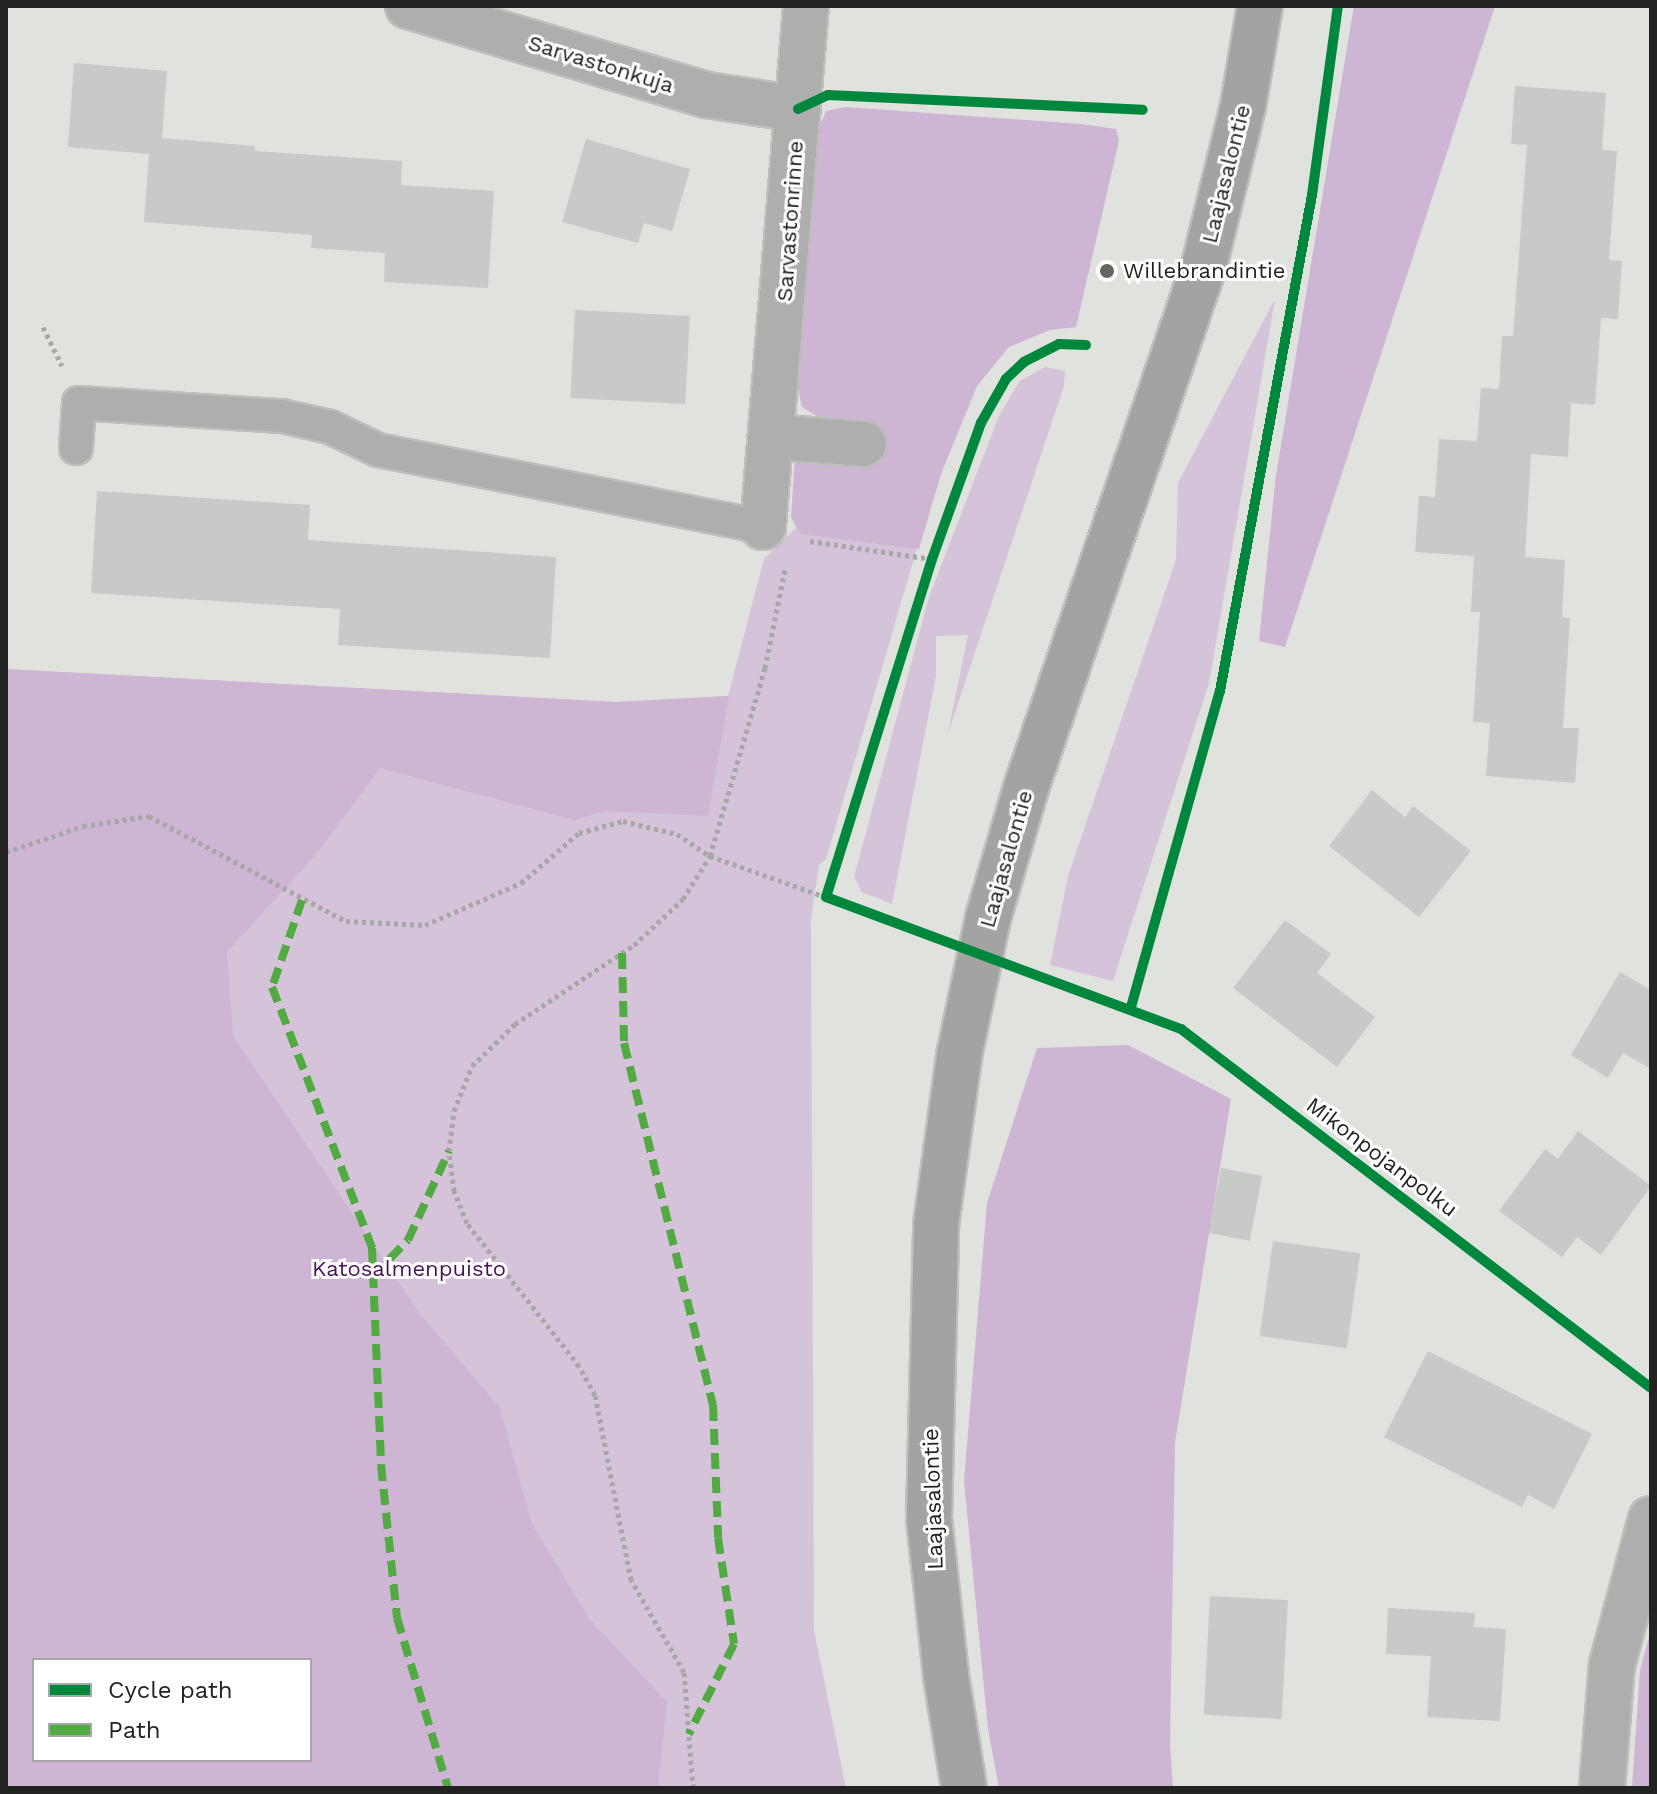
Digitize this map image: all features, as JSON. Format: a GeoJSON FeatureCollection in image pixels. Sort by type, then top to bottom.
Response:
{"type":"FeatureCollection","features":[{"type":"Feature","properties":{"kind":"main road","name":"Laajasalontie"},"geometry":{"type":"LineString","coordinates":[[964,1788],[946,1675],[929,1519],[936,1225],[959,1056],[988,918],[1026,788],[1204,266],[1243,106],[1260,6]]}},
{"type":"Feature","properties":{"kind":"street","name":"Sarvastonkuja"},"geometry":{"type":"LineString","coordinates":[[408,6],[707,95],[798,109]]}},
{"type":"Feature","properties":{"kind":"street","name":"Sarvastonrinne"},"geometry":{"type":"LineString","coordinates":[[777,533],[774,437],[806,6]]}},
{"type":"Feature","properties":{"kind":"street"},"geometry":{"type":"LineString","coordinates":[[774,437],[864,444]]}},
{"type":"Feature","properties":{"kind":"street"},"geometry":{"type":"LineString","coordinates":[[1602,1788],[1612,1665],[1651,1519]]}},
{"type":"Feature","properties":{"kind":"lane"},"geometry":{"type":"LineString","coordinates":[[76,448],[79,403],[282,416],[330,427],[378,450],[777,533]]}},
{"type":"Feature","properties":{"kind":"path"},"geometry":{"type":"LineString","coordinates":[[693,1788],[684,1672],[631,1580],[595,1395],[579,1366],[467,1223],[454,1191],[449,1151],[454,1111],[472,1066],[515,1024],[634,945],[683,899],[710,856],[765,668],[777,533],[932,559]]}},
{"type":"Feature","properties":{"kind":"path"},"geometry":{"type":"LineString","coordinates":[[927,574],[937,545]]}},
{"type":"Feature","properties":{"kind":"path"},"geometry":{"type":"LineString","coordinates":[[6,852],[83,826],[149,816],[346,921],[425,925],[521,883],[579,833],[608,822],[677,834],[710,856],[838,902]]}},
{"type":"Feature","properties":{"kind":"path"},"geometry":{"type":"LineString","coordinates":[[826,897],[831,883]]}},
{"type":"Feature","properties":{"kind":"green space"},"geometry":{"type":"Polygon","coordinates":[[[1275,299],[1209,683],[1113,981],[1050,965],[1068,876],[1176,560],[1178,483],[1275,299]]]}},
{"type":"Feature","properties":{"kind":"green space"},"geometry":{"type":"Polygon","coordinates":[[[1045,367],[1065,371],[1064,386],[948,733],[968,635],[936,636],[936,676],[892,904],[862,892],[854,877],[929,597],[999,416],[1020,381],[1045,367]]]}},
{"type":"Feature","properties":{"kind":"green space","name":"Katosalmenpuisto"},"geometry":{"type":"Polygon","coordinates":[[[811,513],[920,538],[826,859],[819,865],[811,919],[814,1630],[846,1788],[6,1788],[6,669],[616,702],[728,696],[764,559],[811,513]]]}},
{"type":"Feature","properties":{"kind":"shaded area"},"geometry":{"type":"Polygon","coordinates":[[[1354,6],[1495,6],[1285,647],[1259,641],[1276,475],[1354,6]]]}},
{"type":"Feature","properties":{"kind":"shaded area"},"geometry":{"type":"Polygon","coordinates":[[[845,107],[1081,124],[1116,129],[1119,141],[1076,327],[1050,330],[1009,347],[977,386],[941,474],[919,549],[800,534],[791,517],[795,458],[821,419],[802,407],[796,381],[814,139],[826,111],[845,107]]]}},
{"type":"Feature","properties":{"kind":"shaded area"},"geometry":{"type":"Polygon","coordinates":[[[6,669],[616,702],[729,696],[708,816],[605,811],[575,820],[380,768],[317,853],[227,952],[233,1036],[420,1314],[500,1408],[532,1524],[590,1620],[667,1702],[658,1788],[6,1788],[6,669]]]}},
{"type":"Feature","properties":{"kind":"shaded area"},"geometry":{"type":"Polygon","coordinates":[[[1128,1045],[1231,1099],[1175,1442],[1170,1744],[1173,1788],[999,1788],[988,1729],[964,1481],[987,1203],[1037,1048],[1128,1045]]]}},
{"type":"Feature","properties":{"kind":"shaded area"},"geometry":{"type":"Polygon","coordinates":[[[1651,1630],[1651,1788],[1632,1788],[1640,1670],[1651,1630]]]}},
{"type":"Feature","properties":{"kind":"building"},"geometry":{"type":"Polygon","coordinates":[[[74,63],[167,71],[162,138],[255,146],[255,151],[402,161],[401,185],[494,191],[488,288],[384,282],[385,253],[311,248],[312,235],[144,222],[149,154],[68,147],[74,63]]]}},
{"type":"Feature","properties":{"kind":"building"},"geometry":{"type":"Polygon","coordinates":[[[1515,86],[1606,93],[1602,150],[1617,151],[1609,260],[1622,261],[1618,319],[1601,318],[1595,405],[1571,403],[1568,457],[1531,454],[1525,557],[1565,560],[1562,617],[1570,618],[1563,728],[1579,728],[1575,783],[1486,776],[1490,723],[1473,722],[1480,612],[1471,612],[1474,556],[1415,552],[1419,496],[1435,497],[1439,439],[1477,441],[1481,388],[1499,389],[1502,336],[1513,336],[1527,145],[1511,144],[1515,86]]]}},
{"type":"Feature","properties":{"kind":"building"},"geometry":{"type":"Polygon","coordinates":[[[586,139],[690,169],[672,231],[644,223],[638,243],[562,222],[586,139]]]}},
{"type":"Feature","properties":{"kind":"building"},"geometry":{"type":"Polygon","coordinates":[[[575,310],[690,316],[685,404],[570,398],[575,310]]]}},
{"type":"Feature","properties":{"kind":"building"},"geometry":{"type":"Polygon","coordinates":[[[97,491],[310,505],[308,540],[556,557],[550,658],[338,645],[340,609],[91,593],[97,491]]]}},
{"type":"Feature","properties":{"kind":"building"},"geometry":{"type":"Polygon","coordinates":[[[1372,790],[1405,817],[1413,806],[1471,851],[1419,917],[1329,846],[1372,790]]]}},
{"type":"Feature","properties":{"kind":"building"},"geometry":{"type":"Polygon","coordinates":[[[1285,920],[1331,954],[1317,973],[1375,1017],[1337,1067],[1233,988],[1285,920]]]}},
{"type":"Feature","properties":{"kind":"building"},"geometry":{"type":"Polygon","coordinates":[[[1620,972],[1651,990],[1651,1069],[1623,1053],[1608,1078],[1571,1055],[1620,972]]]}},
{"type":"Feature","properties":{"kind":"building"},"geometry":{"type":"Polygon","coordinates":[[[1578,1131],[1651,1186],[1601,1255],[1577,1237],[1562,1257],[1499,1211],[1545,1149],[1558,1159],[1578,1131]]]}},
{"type":"Feature","properties":{"kind":"building"},"geometry":{"type":"Polygon","coordinates":[[[1221,1168],[1262,1176],[1250,1241],[1208,1233],[1221,1168]]]}},
{"type":"Feature","properties":{"kind":"building"},"geometry":{"type":"Polygon","coordinates":[[[1273,1241],[1360,1253],[1347,1348],[1260,1336],[1273,1241]]]}},
{"type":"Feature","properties":{"kind":"building"},"geometry":{"type":"Polygon","coordinates":[[[1428,1351],[1592,1434],[1554,1509],[1528,1495],[1522,1507],[1384,1437],[1428,1351]]]}},
{"type":"Feature","properties":{"kind":"building"},"geometry":{"type":"Polygon","coordinates":[[[1210,1596],[1288,1600],[1282,1719],[1204,1715],[1210,1596]]]}},
{"type":"Feature","properties":{"kind":"building"},"geometry":{"type":"Polygon","coordinates":[[[1388,1608],[1475,1613],[1474,1627],[1506,1629],[1500,1721],[1427,1717],[1431,1656],[1386,1654],[1388,1608]]]}},
{"type":"Feature","properties":{"kind":"marked path"},"geometry":{"type":"LineString","coordinates":[[302,900],[272,987],[372,1248],[381,1465],[397,1618],[448,1788]]}},
{"type":"Feature","properties":{"kind":"marked path"},"geometry":{"type":"LineString","coordinates":[[622,953],[624,1043],[713,1405],[718,1538],[734,1644],[689,1734]]}},
{"type":"Feature","properties":{"kind":"marked path"},"geometry":{"type":"LineString","coordinates":[[373,1276],[408,1240],[449,1151]]}},
{"type":"Feature","properties":{"kind":"cycle path"},"geometry":{"type":"LineString","coordinates":[[1131,1007],[1220,691],[1312,195],[1338,6]]}},
{"type":"Feature","properties":{"kind":"cycle path"},"geometry":{"type":"LineString","coordinates":[[798,109],[828,95],[1143,110]]}},
{"type":"Feature","properties":{"kind":"cycle path","name":"Mikonpojanpolku"},"geometry":{"type":"LineString","coordinates":[[1086,345],[1059,344],[1024,362],[1006,379],[981,423],[932,559],[826,897],[1181,1029],[1651,1388]]}},
{"type":"Feature","properties":{"kind":"place","name":"Willebrandintie"},"geometry":{"type":"Point","coordinates":[1107,271]}}]}
